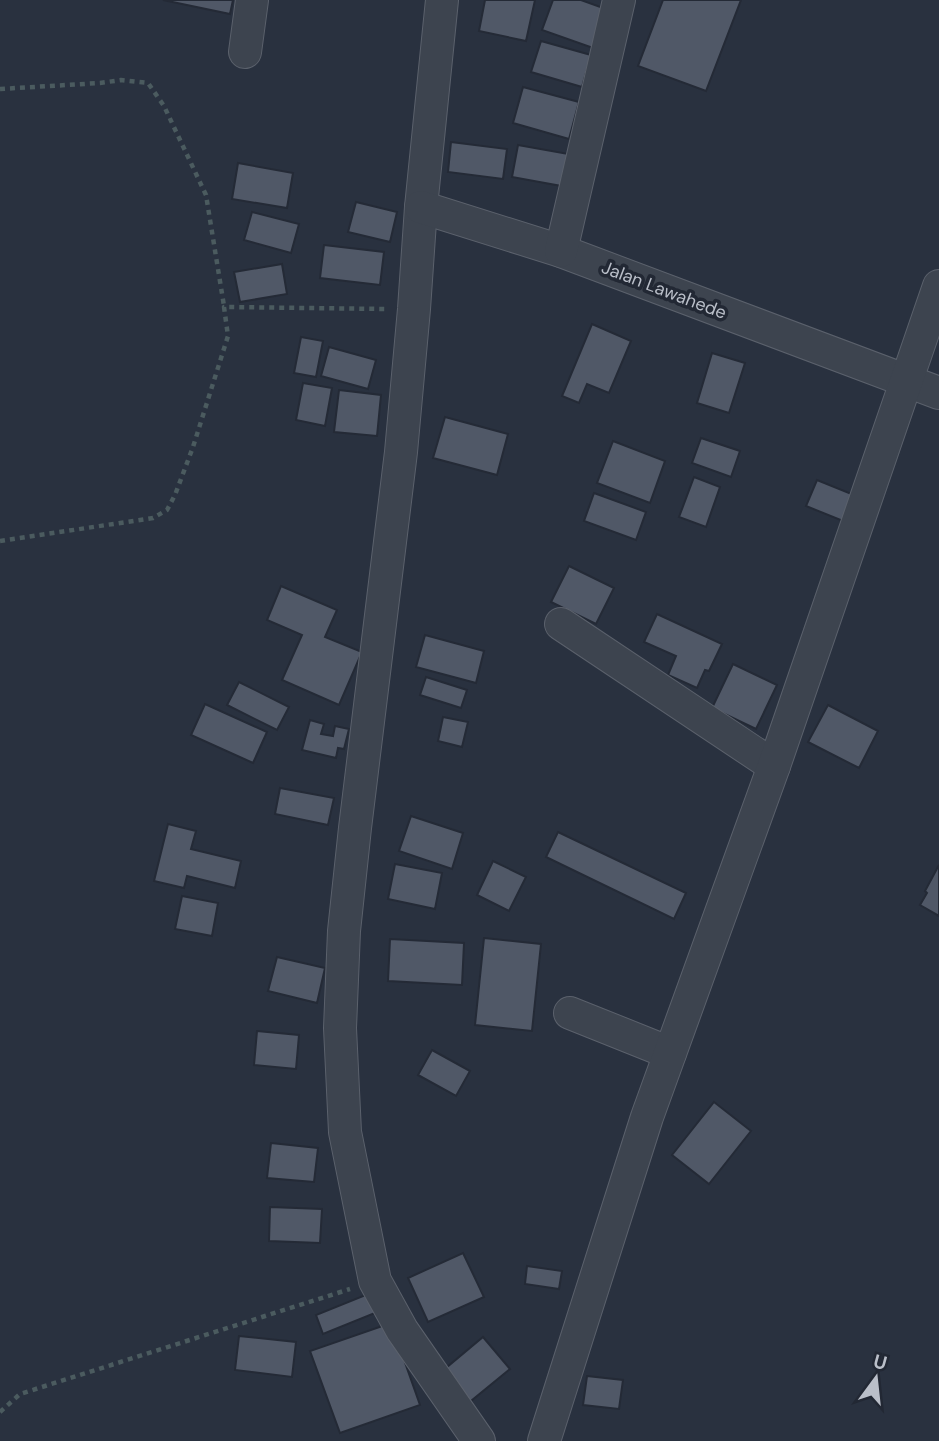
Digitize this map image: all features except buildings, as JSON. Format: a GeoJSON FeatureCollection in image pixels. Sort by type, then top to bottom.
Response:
{"type":"FeatureCollection","features":[{"type":"Feature","properties":{"kind":"street"},"geometry":{"type":"LineString","coordinates":[[245,52],[252,0]]}},
{"type":"Feature","properties":{"kind":"street"},"geometry":{"type":"LineString","coordinates":[[442,0],[421,207],[401,452],[344,931],[341,1014],[345,1132],[375,1281],[402,1329],[478,1441]]}},
{"type":"Feature","properties":{"kind":"street"},"geometry":{"type":"LineString","coordinates":[[561,251],[619,0]]}},
{"type":"Feature","properties":{"kind":"street","name":"Jalan Lawahede"},"geometry":{"type":"LineString","coordinates":[[421,207],[561,251],[939,393]]}},
{"type":"Feature","properties":{"kind":"street"},"geometry":{"type":"LineString","coordinates":[[544,1441],[642,1129],[774,766],[939,286]]}},
{"type":"Feature","properties":{"kind":"street"},"geometry":{"type":"LineString","coordinates":[[561,624],[774,766]]}},
{"type":"Feature","properties":{"kind":"street"},"geometry":{"type":"LineString","coordinates":[[570,1013],[670,1052]]}},
{"type":"Feature","properties":{"kind":"path"},"geometry":{"type":"LineString","coordinates":[[0,89],[100,83],[121,79],[148,83],[164,106],[206,195],[228,336],[193,447],[167,510],[153,518],[0,541]]}},
{"type":"Feature","properties":{"kind":"path"},"geometry":{"type":"LineString","coordinates":[[224,307],[414,309]]}},
{"type":"Feature","properties":{"kind":"path"},"geometry":{"type":"LineString","coordinates":[[0,1412],[20,1394],[375,1281]]}}]}
